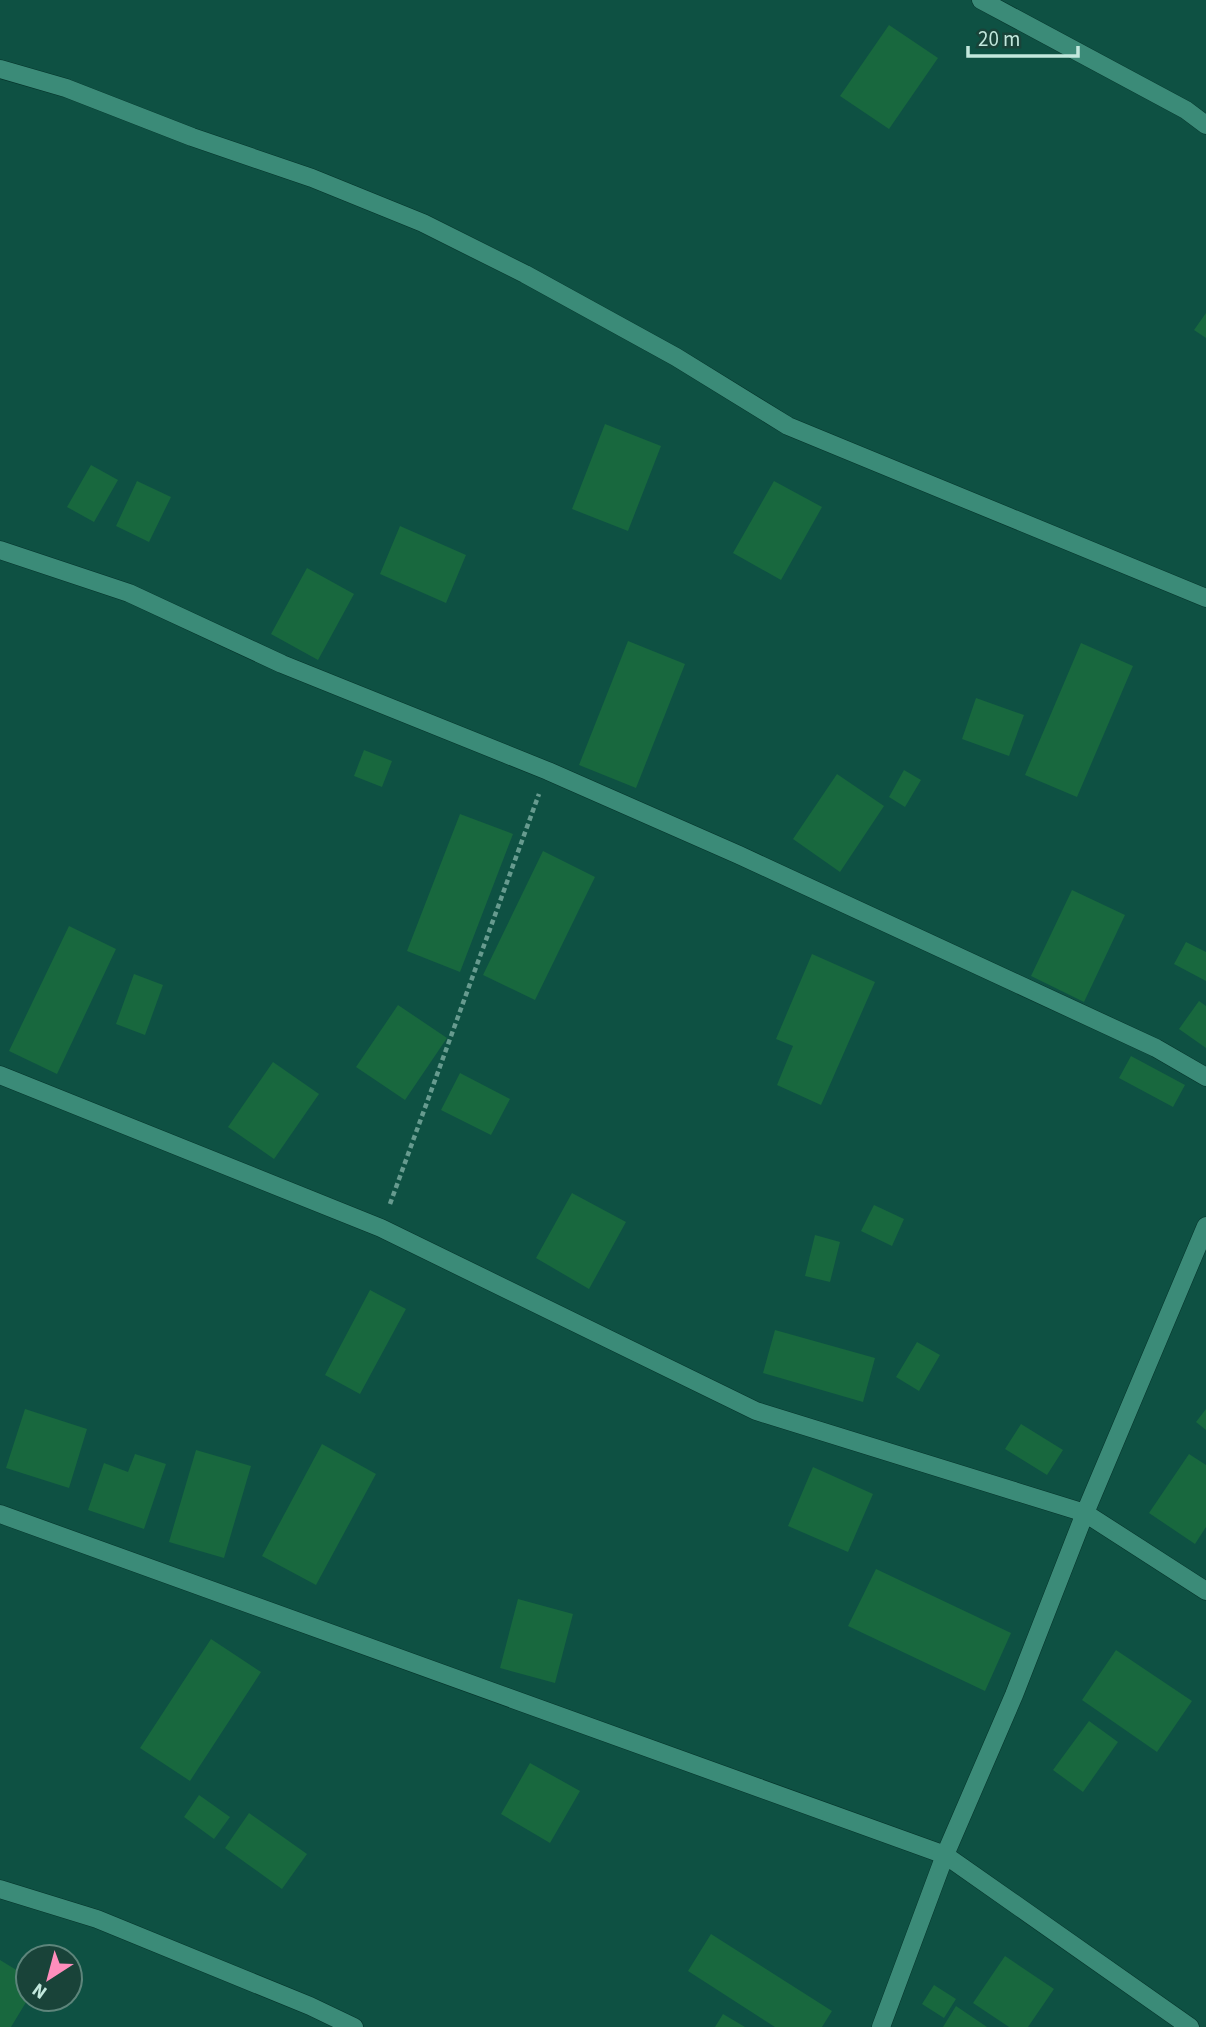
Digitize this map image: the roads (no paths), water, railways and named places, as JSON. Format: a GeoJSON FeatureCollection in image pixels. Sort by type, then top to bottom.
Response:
{"type":"FeatureCollection","features":[{"type":"Feature","properties":{"kind":"street"},"geometry":{"type":"LineString","coordinates":[[981,0],[1186,110],[1206,125]]}},
{"type":"Feature","properties":{"kind":"street"},"geometry":{"type":"LineString","coordinates":[[0,69],[66,88],[192,137],[312,177],[423,223],[525,274],[664,351],[788,426],[1206,598]]}},
{"type":"Feature","properties":{"kind":"street"},"geometry":{"type":"LineString","coordinates":[[0,550],[129,593],[282,664],[548,771],[740,855],[1156,1048],[1206,1077]]}},
{"type":"Feature","properties":{"kind":"street"},"geometry":{"type":"LineString","coordinates":[[0,1075],[382,1228],[756,1410],[1085,1513],[1206,1591]]}},
{"type":"Feature","properties":{"kind":"street"},"geometry":{"type":"LineString","coordinates":[[881,2027],[945,1855],[1014,1695],[1085,1513],[1206,1226]]}},
{"type":"Feature","properties":{"kind":"street"},"geometry":{"type":"LineString","coordinates":[[0,1514],[945,1855],[1190,2027]]}},
{"type":"Feature","properties":{"kind":"street"},"geometry":{"type":"LineString","coordinates":[[0,1889],[97,1919],[310,2006],[354,2027]]}}]}
